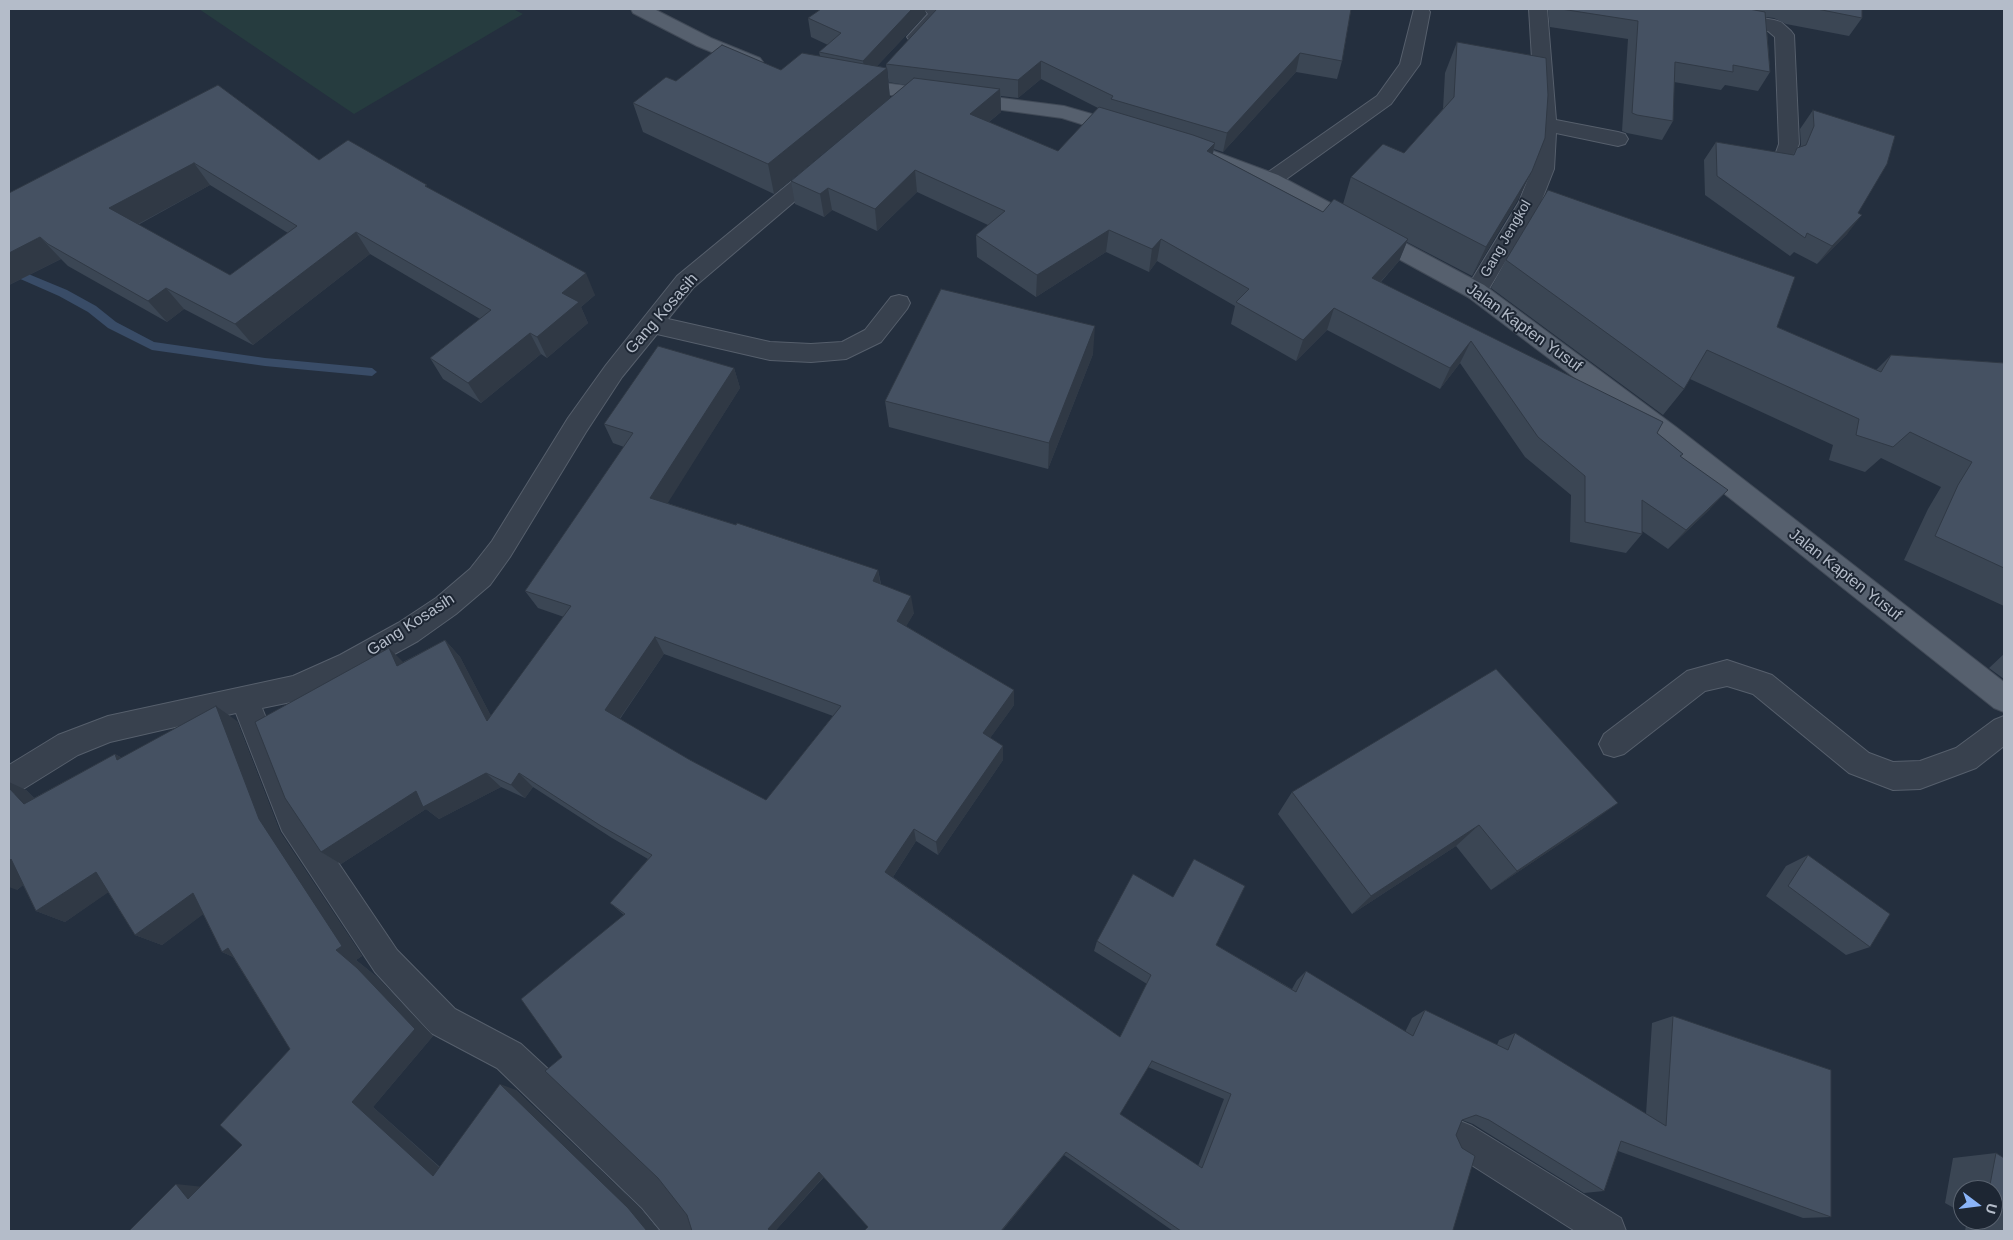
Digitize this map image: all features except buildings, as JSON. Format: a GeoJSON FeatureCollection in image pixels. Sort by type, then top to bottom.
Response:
{"type":"FeatureCollection","features":[{"type":"Feature","properties":{"kind":"main road"},"geometry":{"type":"LineString","coordinates":[[640,9],[704,42],[775,69]]}},
{"type":"Feature","properties":{"kind":"main road"},"geometry":{"type":"LineString","coordinates":[[832,80],[870,88],[1064,112],[1140,134]]}},
{"type":"Feature","properties":{"kind":"main road","name":"Jalan Kapten Yusuf"},"geometry":{"type":"LineString","coordinates":[[1178,146],[1271,180],[1476,291],[1667,434],[2004,699]]}},
{"type":"Feature","properties":{"kind":"street"},"geometry":{"type":"LineString","coordinates":[[870,88],[939,13],[932,9]]}},
{"type":"Feature","properties":{"kind":"street","name":"Gang Jengkol"},"geometry":{"type":"LineString","coordinates":[[1476,291],[1530,202],[1543,169],[1546,126],[1538,9]]}},
{"type":"Feature","properties":{"kind":"street"},"geometry":{"type":"LineString","coordinates":[[1679,9],[1774,26],[1784,35],[1790,132],[1789,144],[1784,158]]}},
{"type":"Feature","properties":{"kind":"street"},"geometry":{"type":"LineString","coordinates":[[1271,180],[1384,100],[1410,64],[1421,12]]}},
{"type":"Feature","properties":{"kind":"street"},"geometry":{"type":"LineString","coordinates":[[888,112],[911,93]]}},
{"type":"Feature","properties":{"kind":"street"},"geometry":{"type":"LineString","coordinates":[[1546,126],[1618,139]]}},
{"type":"Feature","properties":{"kind":"street","name":"Gang Kosasih"},"geometry":{"type":"LineString","coordinates":[[9,781],[68,745],[108,729],[141,720],[296,688],[350,664],[416,626],[446,606],[480,577],[502,549],[577,426],[614,371],[685,282],[835,157]]}},
{"type":"Feature","properties":{"kind":"street"},"geometry":{"type":"LineString","coordinates":[[650,324],[770,351],[811,353],[846,350],[873,336],[899,303]]}},
{"type":"Feature","properties":{"kind":"street"},"geometry":{"type":"LineString","coordinates":[[1614,744],[1697,680],[1727,673],[1762,684],[1859,763],[1893,776],[1920,775],[1966,758],[2004,729]]}},
{"type":"Feature","properties":{"kind":"street"},"geometry":{"type":"LineString","coordinates":[[245,700],[293,821],[386,961],[443,1021],[509,1056],[589,1130],[648,1189],[684,1231]]}},
{"type":"Feature","properties":{"kind":"street"},"geometry":{"type":"LineString","coordinates":[[1460,1138],[1608,1231]]}},
{"type":"Feature","properties":{"kind":"green space"},"geometry":{"type":"Polygon","coordinates":[[[199,9],[513,9],[523,14],[354,114],[199,9]]]}},
{"type":"Feature","properties":{"kind":"waterway"},"geometry":{"type":"LineString","coordinates":[[9,270],[63,293],[92,309],[112,325],[152,346],[265,362],[372,372]]}}]}
